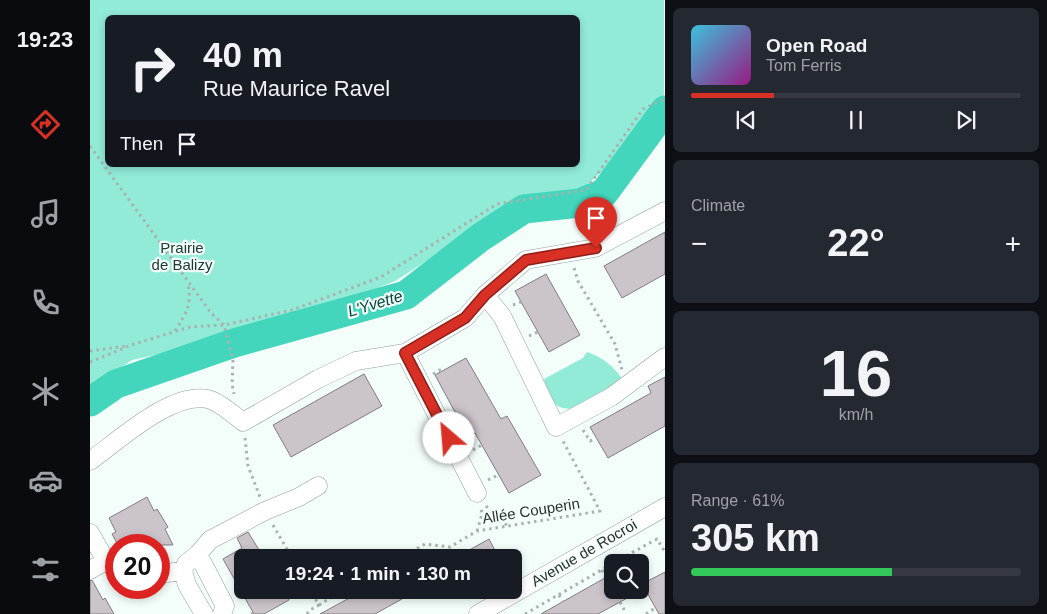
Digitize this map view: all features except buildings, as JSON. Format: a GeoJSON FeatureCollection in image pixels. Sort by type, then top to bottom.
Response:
{"type":"FeatureCollection","features":[{"type":"Feature","properties":{"kind":"street"},"geometry":{"type":"LineString","coordinates":[[90,461],[151,416],[172,404],[192,398],[210,400],[229,410],[243,422],[318,379],[356,361],[405,353],[465,318],[485,295],[526,260],[596,248],[664,211]]}},
{"type":"Feature","properties":{"kind":"street"},"geometry":{"type":"LineString","coordinates":[[485,295],[502,316],[556,427],[611,396],[664,357]]}},
{"type":"Feature","properties":{"kind":"street"},"geometry":{"type":"LineString","coordinates":[[405,353],[477,493]]}},
{"type":"Feature","properties":{"kind":"street"},"geometry":{"type":"LineString","coordinates":[[204,614],[187,585],[183,571],[186,564],[210,540],[265,511],[299,498],[318,486]]}},
{"type":"Feature","properties":{"kind":"street","name":"Avenue de Rocroi"},"geometry":{"type":"LineString","coordinates":[[484,612],[664,508]]}},
{"type":"Feature","properties":{"kind":"street"},"geometry":{"type":"LineString","coordinates":[[90,533],[105,556]]}},
{"type":"Feature","properties":{"kind":"street"},"geometry":{"type":"LineString","coordinates":[[198,554],[225,606],[222,614]]}},
{"type":"Feature","properties":{"kind":"street"},"geometry":{"type":"LineString","coordinates":[[90,570],[105,566]]}},
{"type":"Feature","properties":{"kind":"street"},"geometry":{"type":"LineString","coordinates":[[170,573],[183,571]]}},
{"type":"Feature","properties":{"kind":"path"},"geometry":{"type":"LineString","coordinates":[[90,362],[134,344],[190,327],[224,325],[292,310],[381,278],[496,204],[586,190],[643,109],[664,99]]}},
{"type":"Feature","properties":{"kind":"path"},"geometry":{"type":"LineString","coordinates":[[90,146],[105,167]]}},
{"type":"Feature","properties":{"kind":"path"},"geometry":{"type":"LineString","coordinates":[[105,167],[211,314],[224,325],[233,360]]}},
{"type":"Feature","properties":{"kind":"path"},"geometry":{"type":"LineString","coordinates":[[569,253],[578,281],[615,344],[624,375],[629,383]]}},
{"type":"Feature","properties":{"kind":"path"},"geometry":{"type":"LineString","coordinates":[[174,332],[184,317],[191,298],[188,281]]}},
{"type":"Feature","properties":{"kind":"path"},"geometry":{"type":"LineString","coordinates":[[90,351],[134,344]]}},
{"type":"Feature","properties":{"kind":"path","name":"Allée Couperin"},"geometry":{"type":"LineString","coordinates":[[416,549],[425,544],[450,547],[477,530],[600,511],[556,427]]}},
{"type":"Feature","properties":{"kind":"path"},"geometry":{"type":"LineString","coordinates":[[248,466],[265,511],[287,549]]}},
{"type":"Feature","properties":{"kind":"path"},"geometry":{"type":"LineString","coordinates":[[477,493],[488,509],[500,521],[509,525]]}},
{"type":"Feature","properties":{"kind":"path"},"geometry":{"type":"LineString","coordinates":[[477,493],[482,514],[477,530]]}},
{"type":"Feature","properties":{"kind":"path"},"geometry":{"type":"LineString","coordinates":[[629,554],[657,538],[664,552]]}},
{"type":"Feature","properties":{"kind":"path"},"geometry":{"type":"LineString","coordinates":[[525,614],[602,570],[604,574]]}},
{"type":"Feature","properties":{"kind":"path"},"geometry":{"type":"LineString","coordinates":[[559,595],[563,602]]}},
{"type":"Feature","properties":{"kind":"path"},"geometry":{"type":"LineString","coordinates":[[315,599],[318,604]]}},
{"type":"Feature","properties":{"kind":"path"},"geometry":{"type":"LineString","coordinates":[[308,614],[310,610],[327,599]]}},
{"type":"Feature","properties":{"kind":"path"},"geometry":{"type":"LineString","coordinates":[[620,602],[626,614]]}},
{"type":"Feature","properties":{"kind":"path"},"geometry":{"type":"LineString","coordinates":[[646,614],[656,608]]}},
{"type":"Feature","properties":{"kind":"green space","name":"Prairie de Balizy"},"geometry":{"type":"Polygon","coordinates":[[[90,0],[664,0],[664,129],[622,154],[573,197],[524,199],[395,281],[296,320],[210,343],[132,360],[90,389],[90,0]]]}},
{"type":"Feature","properties":{"kind":"green space"},"geometry":{"type":"Polygon","coordinates":[[[587,352],[607,363],[623,380],[588,403],[569,409],[560,407],[550,399],[544,379],[583,358],[587,352]]]}},
{"type":"Feature","properties":{"kind":"waterway","name":"L'Yvette"},"geometry":{"type":"LineString","coordinates":[[90,402],[116,384],[234,343],[406,295],[481,237],[524,209],[580,203],[604,193],[665,110]]}},
{"type":"Feature","properties":{"kind":"route"},"geometry":{"type":"LineString","coordinates":[[449,438],[405,353],[465,318],[485,295],[526,260],[596,248]]}}]}
